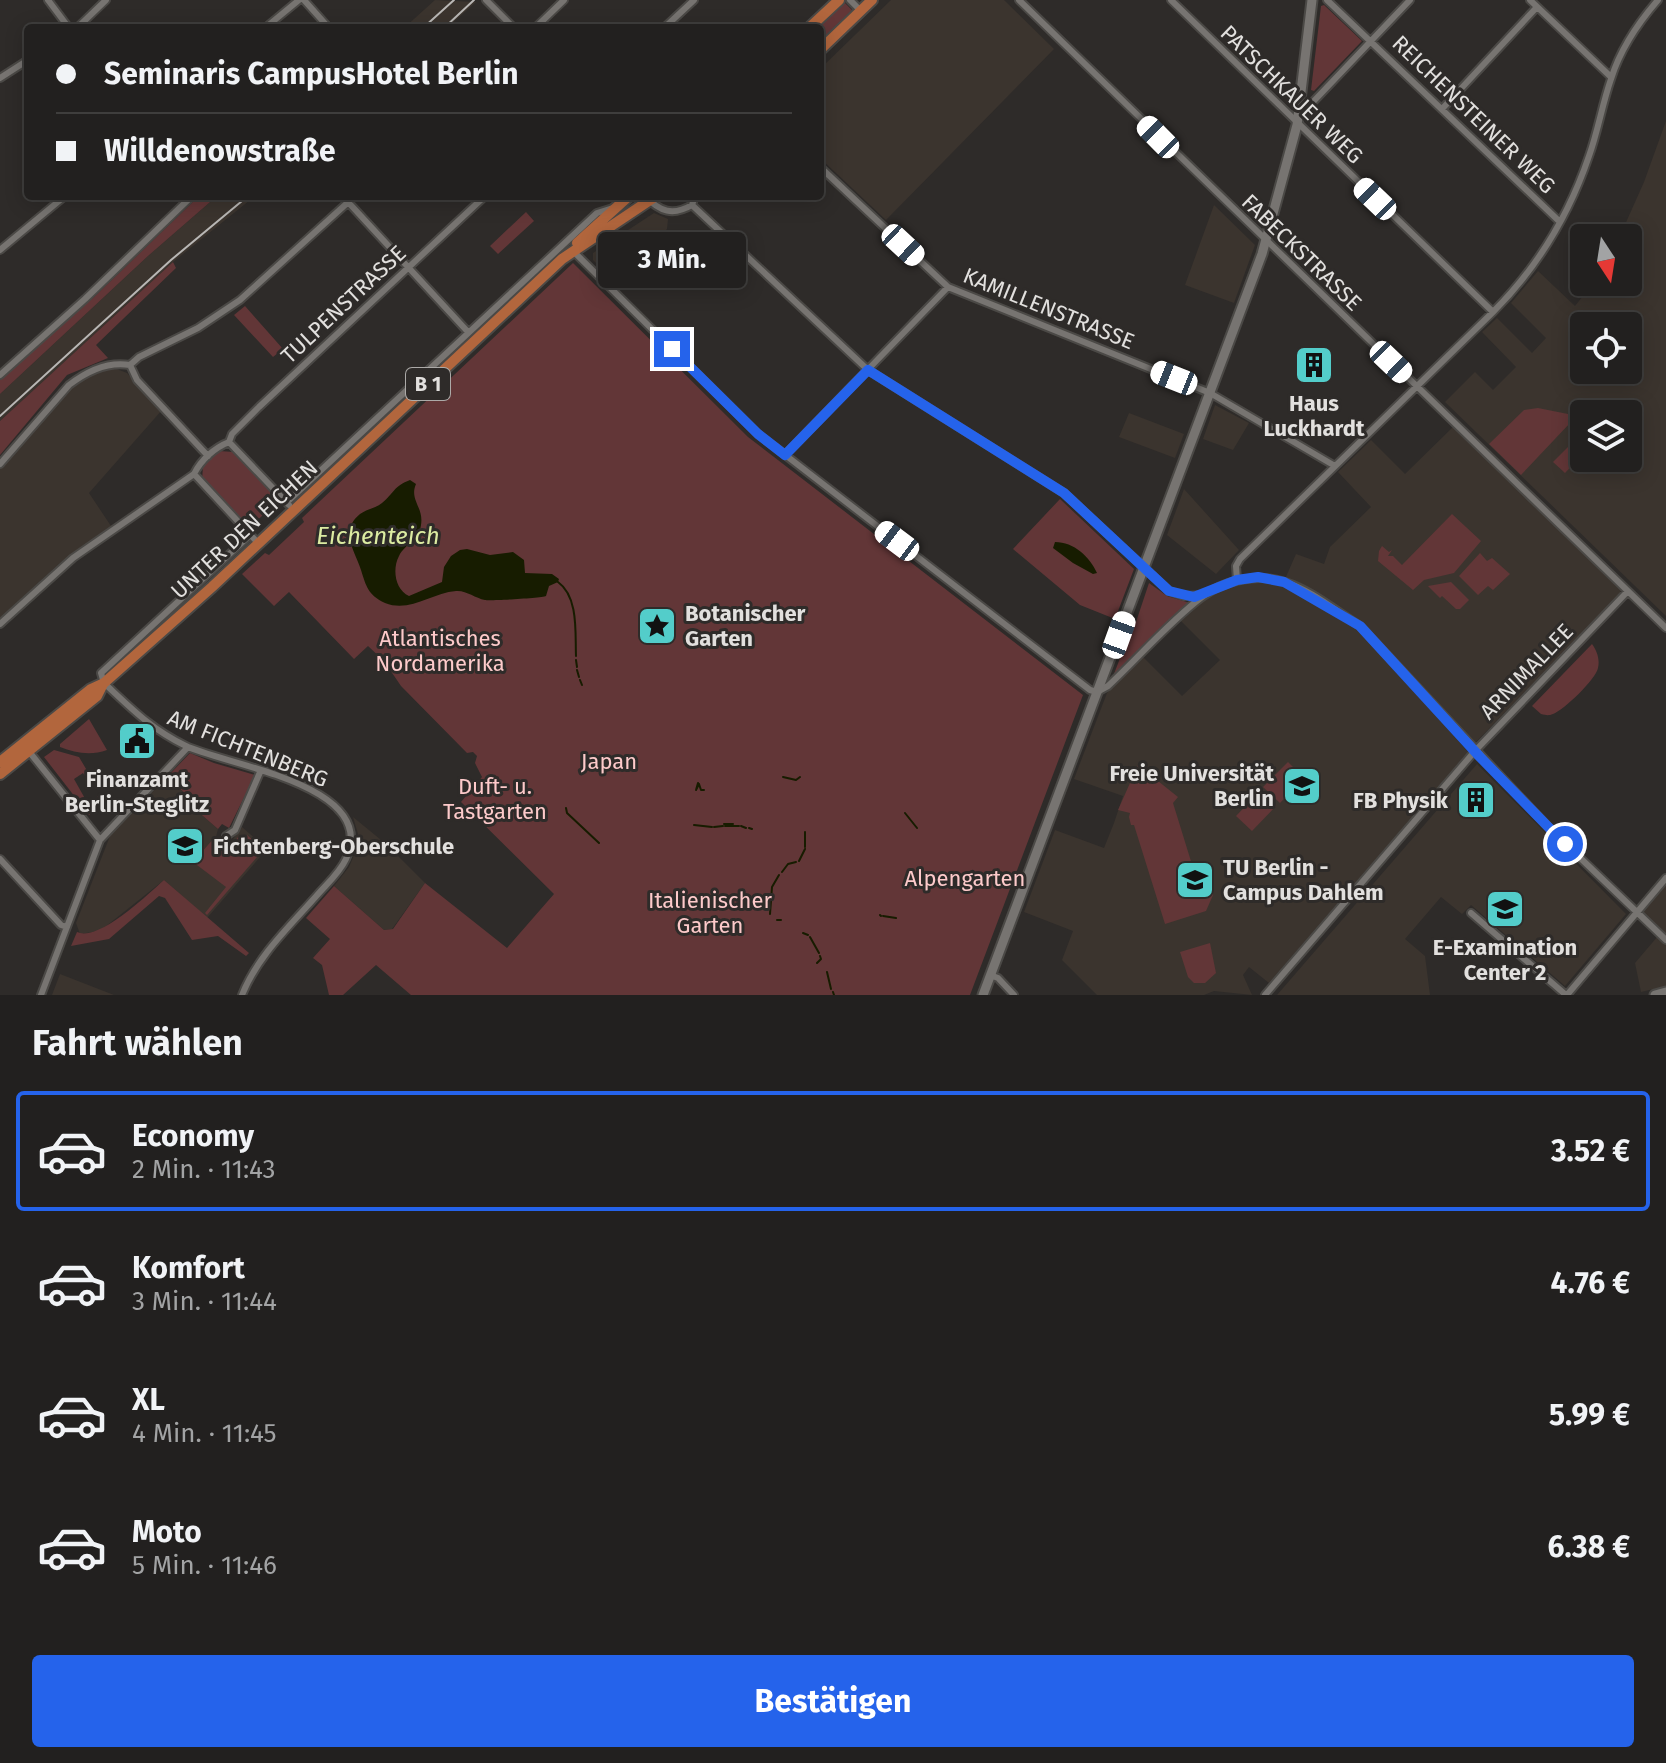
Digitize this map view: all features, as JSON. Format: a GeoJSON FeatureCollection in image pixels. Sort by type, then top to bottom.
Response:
{"type":"FeatureCollection","features":[{"type":"Feature","properties":{"kind":"main road"},"geometry":{"type":"LineString","coordinates":[[813,24],[839,0]]}},
{"type":"Feature","properties":{"kind":"main road"},"geometry":{"type":"LineString","coordinates":[[824,46],[872,0]]}},
{"type":"Feature","properties":{"kind":"main road"},"geometry":{"type":"LineString","coordinates":[[983,995],[1266,242],[1297,125],[1312,0]]}},
{"type":"Feature","properties":{"kind":"main road","name":"UNTER DEN EICHEN"},"geometry":{"type":"LineString","coordinates":[[570,253],[586,233],[624,200]]}},
{"type":"Feature","properties":{"kind":"main road","name":"UNTER DEN EICHEN"},"geometry":{"type":"LineString","coordinates":[[104,683],[254,539],[570,253],[646,200]]}},
{"type":"Feature","properties":{"kind":"main road","name":"B 1"},"geometry":{"type":"LineString","coordinates":[[0,774],[91,689],[104,683]]}},
{"type":"Feature","properties":{"kind":"main road","name":"B 1"},"geometry":{"type":"LineString","coordinates":[[0,762],[26,747]]}},
{"type":"Feature","properties":{"kind":"main road"},"geometry":{"type":"LineString","coordinates":[[1655,995],[1666,992]]}},
{"type":"Feature","properties":{"kind":"street"},"geometry":{"type":"LineString","coordinates":[[48,0],[66,24]]}},
{"type":"Feature","properties":{"kind":"street"},"geometry":{"type":"LineString","coordinates":[[81,24],[106,0]]}},
{"type":"Feature","properties":{"kind":"street"},"geometry":{"type":"LineString","coordinates":[[270,24],[302,0],[325,24]]}},
{"type":"Feature","properties":{"kind":"street"},"geometry":{"type":"LineString","coordinates":[[539,24],[564,0]]}},
{"type":"Feature","properties":{"kind":"street"},"geometry":{"type":"LineString","coordinates":[[668,24],[694,0]]}},
{"type":"Feature","properties":{"kind":"street"},"geometry":{"type":"LineString","coordinates":[[850,0],[861,11]]}},
{"type":"Feature","properties":{"kind":"street","name":"FABECKSTRASSE"},"geometry":{"type":"LineString","coordinates":[[1019,0],[1666,628]]}},
{"type":"Feature","properties":{"kind":"street","name":"PATSCHKAUER WEG"},"geometry":{"type":"LineString","coordinates":[[1171,0],[1493,312]]}},
{"type":"Feature","properties":{"kind":"street","name":"REICHENSTEINER WEG"},"geometry":{"type":"LineString","coordinates":[[1327,0],[1560,222]]}},
{"type":"Feature","properties":{"kind":"street"},"geometry":{"type":"LineString","coordinates":[[1300,104],[1311,104],[1410,0]]}},
{"type":"Feature","properties":{"kind":"street"},"geometry":{"type":"LineString","coordinates":[[1530,0],[1611,77]]}},
{"type":"Feature","properties":{"kind":"street"},"geometry":{"type":"LineString","coordinates":[[1237,580],[1236,566],[1240,559],[1493,312],[1529,272],[1560,222],[1590,156],[1611,77],[1626,43],[1658,0]]}},
{"type":"Feature","properties":{"kind":"street"},"geometry":{"type":"LineString","coordinates":[[488,2],[510,24]]}},
{"type":"Feature","properties":{"kind":"street"},"geometry":{"type":"LineString","coordinates":[[1442,109],[1537,7]]}},
{"type":"Feature","properties":{"kind":"street"},"geometry":{"type":"LineString","coordinates":[[0,78],[24,63]]}},
{"type":"Feature","properties":{"kind":"street","name":"KAMILLENSTRASSE"},"geometry":{"type":"LineString","coordinates":[[824,171],[948,287],[1210,393],[1335,466]]}},
{"type":"Feature","properties":{"kind":"street"},"geometry":{"type":"LineString","coordinates":[[0,250],[60,200]]}},
{"type":"Feature","properties":{"kind":"street"},"geometry":{"type":"LineString","coordinates":[[0,375],[188,200]]}},
{"type":"Feature","properties":{"kind":"street"},"geometry":{"type":"LineString","coordinates":[[0,464],[79,377],[109,364],[130,365],[139,357],[198,328],[240,300],[350,200]]}},
{"type":"Feature","properties":{"kind":"street","name":"TULPENSTRASSE"},"geometry":{"type":"LineString","coordinates":[[0,624],[73,558],[194,474],[208,456],[229,442],[232,434],[259,407],[481,200]]}},
{"type":"Feature","properties":{"kind":"street"},"geometry":{"type":"LineString","coordinates":[[652,200],[657,208],[670,212],[692,205]]}},
{"type":"Feature","properties":{"kind":"street"},"geometry":{"type":"LineString","coordinates":[[692,205],[694,200]]}},
{"type":"Feature","properties":{"kind":"street"},"geometry":{"type":"LineString","coordinates":[[348,202],[468,332]]}},
{"type":"Feature","properties":{"kind":"street"},"geometry":{"type":"LineString","coordinates":[[692,205],[868,370],[1064,493],[1162,587],[1176,594],[1194,597],[1237,580],[1258,577],[1284,582],[1360,626],[1475,751],[1666,940]]}},
{"type":"Feature","properties":{"kind":"street","name":"UNTER DEN EICHEN"},"geometry":{"type":"LineString","coordinates":[[290,506],[468,332],[597,213],[616,207]]}},
{"type":"Feature","properties":{"kind":"street"},"geometry":{"type":"LineString","coordinates":[[570,253],[758,434],[1090,690],[1097,692],[1108,686],[1204,595]]}},
{"type":"Feature","properties":{"kind":"street"},"geometry":{"type":"LineString","coordinates":[[785,455],[948,287]]}},
{"type":"Feature","properties":{"kind":"street"},"geometry":{"type":"LineString","coordinates":[[130,365],[137,380],[208,456]]}},
{"type":"Feature","properties":{"kind":"street"},"geometry":{"type":"LineString","coordinates":[[229,442],[290,506]]}},
{"type":"Feature","properties":{"kind":"street"},"geometry":{"type":"LineString","coordinates":[[194,474],[254,539]]}},
{"type":"Feature","properties":{"kind":"street","name":"ARNIMALLEE"},"geometry":{"type":"LineString","coordinates":[[1265,995],[1475,751],[1628,591]]}},
{"type":"Feature","properties":{"kind":"street","name":"AM FICHTENBERG"},"geometry":{"type":"LineString","coordinates":[[104,683],[155,730],[188,747],[261,770],[332,802],[347,819],[351,838],[349,851],[339,870],[253,969],[242,995]]}},
{"type":"Feature","properties":{"kind":"street"},"geometry":{"type":"LineString","coordinates":[[26,747],[100,840]]}},
{"type":"Feature","properties":{"kind":"street"},"geometry":{"type":"LineString","coordinates":[[41,995],[100,840],[188,747]]}},
{"type":"Feature","properties":{"kind":"street"},"geometry":{"type":"LineString","coordinates":[[226,836],[235,830],[261,770]]}},
{"type":"Feature","properties":{"kind":"street"},"geometry":{"type":"LineString","coordinates":[[1,861],[61,925],[67,927]]}},
{"type":"Feature","properties":{"kind":"street"},"geometry":{"type":"LineString","coordinates":[[1471,913],[1566,995],[1666,878]]}},
{"type":"Feature","properties":{"kind":"street"},"geometry":{"type":"LineString","coordinates":[[990,975],[998,978],[1014,995]]}},
{"type":"Feature","properties":{"kind":"shaded area"},"geometry":{"type":"Polygon","coordinates":[[[435,0],[476,2],[451,24],[408,24],[435,0]]]}},
{"type":"Feature","properties":{"kind":"shaded area"},"geometry":{"type":"Polygon","coordinates":[[[891,0],[1004,0],[1054,49],[886,220],[824,162],[824,65],[891,0]]]}},
{"type":"Feature","properties":{"kind":"shaded area"},"geometry":{"type":"Polygon","coordinates":[[[1666,121],[1666,616],[1445,402],[1475,372],[1493,390],[1516,367],[1482,332],[1497,318],[1532,353],[1546,338],[1511,303],[1538,271],[1575,306],[1583,296],[1642,296],[1642,224],[1625,224],[1666,121]]]}},
{"type":"Feature","properties":{"kind":"shaded area"},"geometry":{"type":"Polygon","coordinates":[[[212,200],[250,200],[173,262],[0,421],[0,394],[212,200]]]}},
{"type":"Feature","properties":{"kind":"shaded area"},"geometry":{"type":"Polygon","coordinates":[[[1214,205],[1255,245],[1234,303],[1185,285],[1214,205]]]}},
{"type":"Feature","properties":{"kind":"shaded area"},"geometry":{"type":"Polygon","coordinates":[[[654,213],[668,219],[667,229],[640,256],[636,253],[611,278],[593,260],[593,253],[654,213]]]}},
{"type":"Feature","properties":{"kind":"shaded area"},"geometry":{"type":"Polygon","coordinates":[[[114,368],[127,373],[162,410],[89,493],[111,526],[60,563],[0,618],[0,469],[73,385],[103,369],[114,368]]]}},
{"type":"Feature","properties":{"kind":"shaded area"},"geometry":{"type":"Polygon","coordinates":[[[1215,405],[1249,423],[1233,450],[1203,439],[1215,405]]]}},
{"type":"Feature","properties":{"kind":"shaded area"},"geometry":{"type":"Polygon","coordinates":[[[1129,413],[1184,434],[1175,458],[1119,437],[1129,413]]]}},
{"type":"Feature","properties":{"kind":"shaded area"},"geometry":{"type":"Polygon","coordinates":[[[1453,427],[1621,590],[1620,595],[1474,744],[1363,623],[1285,579],[1296,554],[1324,564],[1330,547],[1371,507],[1338,472],[1371,440],[1405,474],[1453,427]]]}},
{"type":"Feature","properties":{"kind":"shaded area"},"geometry":{"type":"Polygon","coordinates":[[[1184,489],[1239,550],[1216,574],[1167,535],[1184,489]]]}},
{"type":"Feature","properties":{"kind":"shaded area","name":"Freie Universität Berlin"},"geometry":{"type":"Polygon","coordinates":[[[1238,583],[1275,583],[1297,591],[1362,632],[1468,752],[1269,983],[1249,967],[1243,975],[1252,995],[1214,991],[1204,995],[1097,995],[1062,960],[1073,931],[1024,912],[1055,830],[1104,848],[1114,823],[1123,796],[1074,779],[1107,693],[1143,657],[1182,696],[1220,660],[1181,621],[1212,594],[1238,583]]]}},
{"type":"Feature","properties":{"kind":"shaded area"},"geometry":{"type":"Polygon","coordinates":[[[1477,764],[1626,914],[1565,986],[1471,905],[1462,914],[1441,897],[1405,939],[1425,956],[1430,995],[1277,995],[1477,764]]]}},
{"type":"Feature","properties":{"kind":"shaded area","name":"Fichtenberg-Oberschule"},"geometry":{"type":"Polygon","coordinates":[[[167,777],[199,806],[196,810],[218,829],[216,837],[224,844],[231,842],[242,827],[267,849],[207,918],[164,880],[100,931],[80,934],[76,923],[110,836],[167,777]]]}},
{"type":"Feature","properties":{"kind":"shaded area"},"geometry":{"type":"Polygon","coordinates":[[[353,817],[425,883],[392,929],[384,930],[334,886],[349,867],[357,848],[358,834],[353,817]]]}},
{"type":"Feature","properties":{"kind":"shaded area"},"geometry":{"type":"Polygon","coordinates":[[[1666,882],[1666,935],[1641,911],[1666,882]]]}},
{"type":"Feature","properties":{"kind":"shaded area"},"geometry":{"type":"Polygon","coordinates":[[[1658,936],[1666,943],[1666,986],[1641,992],[1635,963],[1658,936]]]}},
{"type":"Feature","properties":{"kind":"shaded area"},"geometry":{"type":"Polygon","coordinates":[[[60,974],[114,995],[52,995],[60,974]]]}},
{"type":"Feature","properties":{"kind":"green space"},"geometry":{"type":"Polygon","coordinates":[[[845,3],[852,10],[824,37],[822,24],[845,3]]]}},
{"type":"Feature","properties":{"kind":"green space"},"geometry":{"type":"Polygon","coordinates":[[[1324,5],[1362,41],[1314,91],[1311,90],[1321,6],[1324,5]]]}},
{"type":"Feature","properties":{"kind":"green space"},"geometry":{"type":"Polygon","coordinates":[[[195,200],[212,200],[0,394],[0,380],[95,296],[195,200]]]}},
{"type":"Feature","properties":{"kind":"green space"},"geometry":{"type":"Polygon","coordinates":[[[526,212],[534,221],[498,254],[490,246],[526,212]]]}},
{"type":"Feature","properties":{"kind":"green space"},"geometry":{"type":"Polygon","coordinates":[[[173,262],[176,268],[96,345],[108,358],[67,375],[0,455],[0,421],[173,262]]]}},
{"type":"Feature","properties":{"kind":"green space","name":"Botanischer Garten"},"geometry":{"type":"Polygon","coordinates":[[[573,263],[748,437],[1083,695],[970,995],[411,995],[376,965],[343,995],[329,995],[322,965],[313,958],[330,939],[306,918],[334,886],[384,930],[393,929],[425,883],[507,948],[554,894],[461,802],[482,777],[475,763],[477,756],[473,752],[467,753],[401,686],[384,661],[368,646],[354,659],[289,592],[274,606],[242,574],[265,553],[269,555],[304,522],[302,518],[573,263]]]}},
{"type":"Feature","properties":{"kind":"green space"},"geometry":{"type":"Polygon","coordinates":[[[245,306],[283,349],[273,357],[234,315],[245,306]]]}},
{"type":"Feature","properties":{"kind":"green space"},"geometry":{"type":"Polygon","coordinates":[[[1538,408],[1568,414],[1570,423],[1521,475],[1489,444],[1524,410],[1538,408]]]}},
{"type":"Feature","properties":{"kind":"green space"},"geometry":{"type":"Polygon","coordinates":[[[1570,445],[1570,468],[1565,473],[1553,462],[1570,445]]]}},
{"type":"Feature","properties":{"kind":"green space"},"geometry":{"type":"Polygon","coordinates":[[[219,451],[234,452],[277,499],[251,526],[245,526],[202,481],[203,466],[219,451]]]}},
{"type":"Feature","properties":{"kind":"green space"},"geometry":{"type":"Polygon","coordinates":[[[1060,499],[1134,569],[1115,619],[1080,605],[1013,549],[1060,499]]]}},
{"type":"Feature","properties":{"kind":"green space"},"geometry":{"type":"Polygon","coordinates":[[[1452,514],[1481,541],[1454,573],[1424,580],[1413,590],[1378,561],[1382,546],[1389,552],[1392,550],[1388,556],[1393,556],[1402,565],[1452,514]]]}},
{"type":"Feature","properties":{"kind":"green space"},"geometry":{"type":"Polygon","coordinates":[[[1480,553],[1487,561],[1492,558],[1510,574],[1493,590],[1488,586],[1478,595],[1459,576],[1480,553]]]}},
{"type":"Feature","properties":{"kind":"green space"},"geometry":{"type":"Polygon","coordinates":[[[1451,582],[1469,600],[1460,609],[1442,596],[1440,598],[1428,586],[1451,582]]]}},
{"type":"Feature","properties":{"kind":"green space"},"geometry":{"type":"Polygon","coordinates":[[[1149,583],[1167,596],[1190,603],[1112,679],[1136,622],[1149,583]]]}},
{"type":"Feature","properties":{"kind":"green space"},"geometry":{"type":"Polygon","coordinates":[[[1592,644],[1599,661],[1592,679],[1558,711],[1550,715],[1541,714],[1532,706],[1592,644]]]}},
{"type":"Feature","properties":{"kind":"green space"},"geometry":{"type":"Polygon","coordinates":[[[89,719],[107,750],[83,753],[60,747],[60,744],[89,719]]]}},
{"type":"Feature","properties":{"kind":"green space"},"geometry":{"type":"Polygon","coordinates":[[[54,750],[79,757],[92,779],[88,781],[83,773],[74,779],[92,811],[102,806],[97,797],[100,795],[105,806],[89,815],[44,757],[54,750]]]}},
{"type":"Feature","properties":{"kind":"green space"},"geometry":{"type":"Polygon","coordinates":[[[190,753],[255,775],[229,828],[222,824],[218,829],[196,810],[199,806],[167,777],[190,753]]]}},
{"type":"Feature","properties":{"kind":"green space"},"geometry":{"type":"Polygon","coordinates":[[[1288,762],[1304,778],[1280,803],[1263,787],[1288,762]]]}},
{"type":"Feature","properties":{"kind":"green space"},"geometry":{"type":"Polygon","coordinates":[[[1138,765],[1178,797],[1173,803],[1194,871],[1209,877],[1213,895],[1206,911],[1165,924],[1134,825],[1131,825],[1130,813],[1118,810],[1138,765]]]}},
{"type":"Feature","properties":{"kind":"green space"},"geometry":{"type":"Polygon","coordinates":[[[1260,791],[1276,806],[1252,831],[1236,816],[1260,791]]]}},
{"type":"Feature","properties":{"kind":"green space"},"geometry":{"type":"Polygon","coordinates":[[[247,835],[264,849],[207,915],[205,913],[226,887],[193,862],[215,837],[228,849],[239,836],[243,839],[247,835]]]}},
{"type":"Feature","properties":{"kind":"green space"},"geometry":{"type":"Polygon","coordinates":[[[164,880],[249,953],[246,956],[218,936],[192,940],[165,898],[159,896],[109,939],[71,946],[77,932],[86,933],[110,924],[164,880]]]}},
{"type":"Feature","properties":{"kind":"green space"},"geometry":{"type":"Polygon","coordinates":[[[1210,943],[1216,973],[1205,983],[1194,983],[1188,977],[1180,952],[1210,943]]]}},
{"type":"Feature","properties":{"kind":"water","name":"Eichenteich"},"geometry":{"type":"Polygon","coordinates":[[[410,480],[416,484],[414,495],[421,525],[418,534],[397,561],[396,579],[404,593],[409,596],[442,582],[444,567],[451,556],[467,549],[490,555],[513,552],[524,560],[525,573],[552,574],[559,579],[558,582],[549,586],[546,596],[535,598],[485,600],[456,591],[403,606],[379,600],[368,590],[364,581],[350,541],[350,527],[360,514],[380,505],[397,487],[410,480]]]}},
{"type":"Feature","properties":{"kind":"water"},"geometry":{"type":"Polygon","coordinates":[[[1055,542],[1069,545],[1080,552],[1097,573],[1093,574],[1073,563],[1053,548],[1055,542]]]}},
{"type":"Feature","properties":{"kind":"waterway"},"geometry":{"type":"LineString","coordinates":[[558,582],[573,606],[576,656]]}},
{"type":"Feature","properties":{"kind":"waterway"},"geometry":{"type":"LineString","coordinates":[[576,660],[577,667]]}},
{"type":"Feature","properties":{"kind":"waterway"},"geometry":{"type":"LineString","coordinates":[[577,670],[579,677]]}},
{"type":"Feature","properties":{"kind":"waterway"},"geometry":{"type":"LineString","coordinates":[[580,680],[582,685]]}},
{"type":"Feature","properties":{"kind":"waterway"},"geometry":{"type":"LineString","coordinates":[[783,777],[796,780],[800,777]]}},
{"type":"Feature","properties":{"kind":"waterway"},"geometry":{"type":"LineString","coordinates":[[698,783],[696,790],[699,784],[704,790]]}},
{"type":"Feature","properties":{"kind":"waterway"},"geometry":{"type":"LineString","coordinates":[[566,808],[567,813],[599,843]]}},
{"type":"Feature","properties":{"kind":"waterway"},"geometry":{"type":"LineString","coordinates":[[905,813],[917,828]]}},
{"type":"Feature","properties":{"kind":"waterway"},"geometry":{"type":"LineString","coordinates":[[724,824],[733,824]]}},
{"type":"Feature","properties":{"kind":"waterway"},"geometry":{"type":"LineString","coordinates":[[694,825],[712,827]]}},
{"type":"Feature","properties":{"kind":"waterway"},"geometry":{"type":"LineString","coordinates":[[714,827],[723,826]]}},
{"type":"Feature","properties":{"kind":"waterway"},"geometry":{"type":"LineString","coordinates":[[725,826],[739,826]]}},
{"type":"Feature","properties":{"kind":"waterway"},"geometry":{"type":"LineString","coordinates":[[741,826],[746,828]]}},
{"type":"Feature","properties":{"kind":"waterway"},"geometry":{"type":"LineString","coordinates":[[805,832],[805,847]]}},
{"type":"Feature","properties":{"kind":"waterway"},"geometry":{"type":"LineString","coordinates":[[799,861],[805,849]]}},
{"type":"Feature","properties":{"kind":"waterway"},"geometry":{"type":"LineString","coordinates":[[782,872],[788,864],[796,862]]}},
{"type":"Feature","properties":{"kind":"waterway"},"geometry":{"type":"LineString","coordinates":[[770,914],[772,887],[779,875]]}},
{"type":"Feature","properties":{"kind":"waterway"},"geometry":{"type":"LineString","coordinates":[[883,916],[896,918]]}},
{"type":"Feature","properties":{"kind":"waterway"},"geometry":{"type":"LineString","coordinates":[[803,933],[808,935]]}},
{"type":"Feature","properties":{"kind":"waterway"},"geometry":{"type":"LineString","coordinates":[[810,937],[819,953]]}},
{"type":"Feature","properties":{"kind":"waterway"},"geometry":{"type":"LineString","coordinates":[[817,963],[820,956]]}},
{"type":"Feature","properties":{"kind":"waterway"},"geometry":{"type":"LineString","coordinates":[[827,972],[831,989]]}},
{"type":"Feature","properties":{"kind":"tram line"},"geometry":{"type":"LineString","coordinates":[[427,24],[454,0]]}},
{"type":"Feature","properties":{"kind":"tram line"},"geometry":{"type":"LineString","coordinates":[[448,24],[474,0]]}},
{"type":"Feature","properties":{"kind":"tram line"},"geometry":{"type":"LineString","coordinates":[[0,416],[171,260],[243,200]]}},
{"type":"Feature","properties":{"kind":"place","name":"Haus Luckhardt"},"geometry":{"type":"Point","coordinates":[1314,365]}},
{"type":"Feature","properties":{"kind":"place","name":"Botanischer Garten"},"geometry":{"type":"Point","coordinates":[657,626]}},
{"type":"Feature","properties":{"kind":"place","name":"Finanzamt Berlin-Steglitz"},"geometry":{"type":"Point","coordinates":[137,741]}},
{"type":"Feature","properties":{"kind":"place","name":"Freie Universität Berlin"},"geometry":{"type":"Point","coordinates":[1302,786]}},
{"type":"Feature","properties":{"kind":"place","name":"FB Physik"},"geometry":{"type":"Point","coordinates":[1476,800]}},
{"type":"Feature","properties":{"kind":"place","name":"Fichtenberg-Oberschule"},"geometry":{"type":"Point","coordinates":[185,846]}},
{"type":"Feature","properties":{"kind":"place","name":"TU Berlin - Campus Dahlem"},"geometry":{"type":"Point","coordinates":[1195,880]}},
{"type":"Feature","properties":{"kind":"place","name":"E-Examination Center 2"},"geometry":{"type":"Point","coordinates":[1505,909]}},
{"type":"Feature","properties":{"kind":"route"},"geometry":{"type":"LineString","coordinates":[[672,349],[758,434],[785,455],[868,370],[1064,493],[1169,591],[1194,597],[1237,580],[1258,577],[1300,589],[1360,626],[1565,844]]}},
{"type":"Feature","properties":{"kind":"park label","name":"Atlantisches Nordamerika"},"geometry":{"type":"Point","coordinates":[440,650]}},
{"type":"Feature","properties":{"kind":"park label","name":"Japan"},"geometry":{"type":"Point","coordinates":[609,761]}},
{"type":"Feature","properties":{"kind":"park label","name":"Duft- u. Tastgarten"},"geometry":{"type":"Point","coordinates":[495,798]}},
{"type":"Feature","properties":{"kind":"park label","name":"Alpengarten"},"geometry":{"type":"Point","coordinates":[965,878]}},
{"type":"Feature","properties":{"kind":"park label","name":"Italienischer Garten"},"geometry":{"type":"Point","coordinates":[710,912]}}]}
